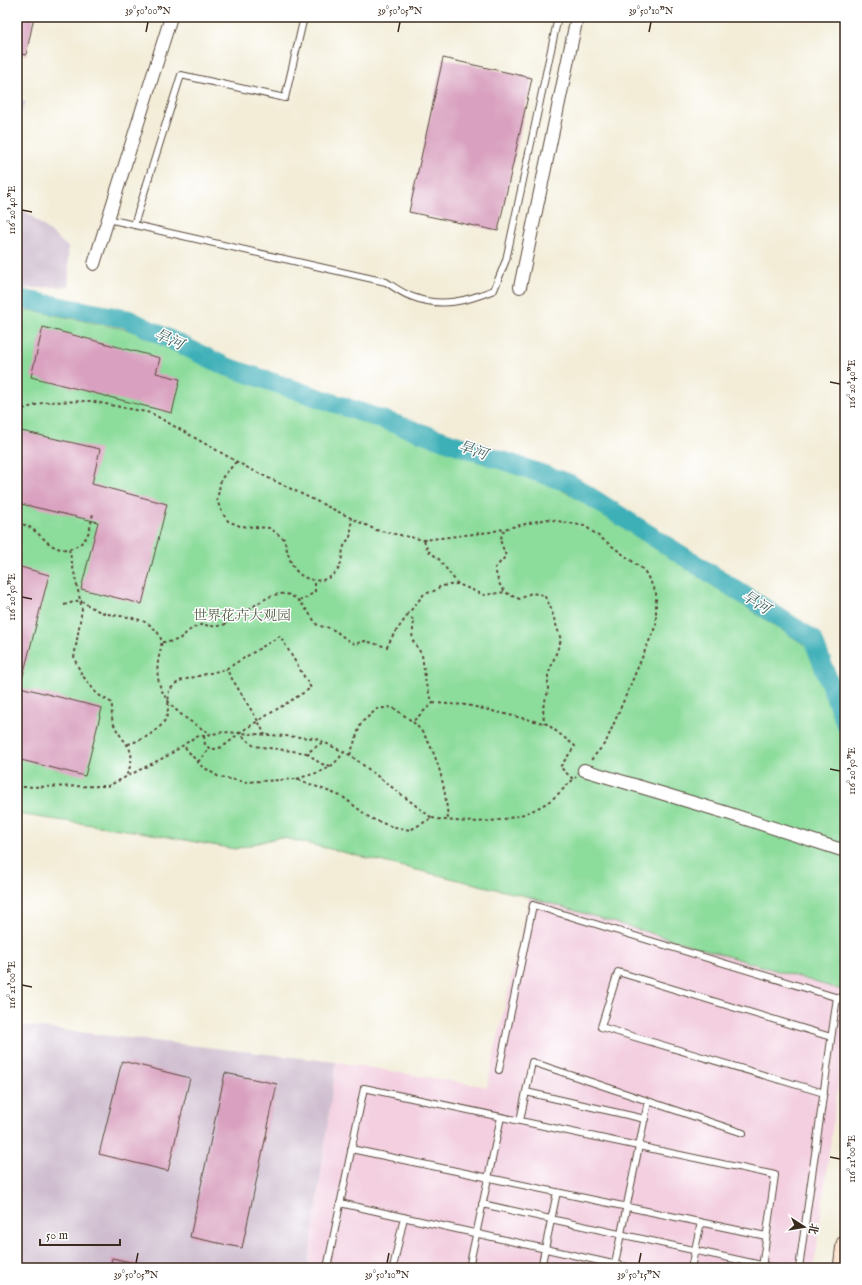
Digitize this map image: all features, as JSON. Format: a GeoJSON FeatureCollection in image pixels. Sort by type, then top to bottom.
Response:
{"type":"FeatureCollection","features":[{"type":"Feature","properties":{"kind":"main road"},"geometry":{"type":"LineString","coordinates":[[842,1268],[845,1244]]}},
{"type":"Feature","properties":{"kind":"street"},"geometry":{"type":"LineString","coordinates":[[94,264],[171,17]]}},
{"type":"Feature","properties":{"kind":"street"},"geometry":{"type":"LineString","coordinates":[[520,287],[578,17]]}},
{"type":"Feature","properties":{"kind":"street"},"geometry":{"type":"LineString","coordinates":[[584,770],[724,812],[845,851]]}},
{"type":"Feature","properties":{"kind":"lane"},"geometry":{"type":"LineString","coordinates":[[134,224],[181,75],[285,98],[304,17]]}},
{"type":"Feature","properties":{"kind":"lane"},"geometry":{"type":"LineString","coordinates":[[108,219],[386,282],[413,297],[443,304],[467,301],[494,290],[506,260],[558,17]]}},
{"type":"Feature","properties":{"kind":"lane"},"geometry":{"type":"LineString","coordinates":[[499,1070],[533,905],[845,1000]]}},
{"type":"Feature","properties":{"kind":"lane"},"geometry":{"type":"LineString","coordinates":[[824,1093],[601,1027],[618,972],[831,1036]]}},
{"type":"Feature","properties":{"kind":"lane"},"geometry":{"type":"LineString","coordinates":[[799,1268],[837,997]]}},
{"type":"Feature","properties":{"kind":"lane"},"geometry":{"type":"LineString","coordinates":[[520,1121],[532,1062],[743,1133]]}},
{"type":"Feature","properties":{"kind":"lane"},"geometry":{"type":"LineString","coordinates":[[327,1268],[364,1088],[775,1175],[762,1267]]}},
{"type":"Feature","properties":{"kind":"lane"},"geometry":{"type":"LineString","coordinates":[[526,1092],[645,1119]]}},
{"type":"Feature","properties":{"kind":"lane"},"geometry":{"type":"LineString","coordinates":[[614,1266],[648,1102]]}},
{"type":"Feature","properties":{"kind":"lane"},"geometry":{"type":"LineString","coordinates":[[469,1268],[501,1117]]}},
{"type":"Feature","properties":{"kind":"lane"},"geometry":{"type":"LineString","coordinates":[[352,1149],[766,1236]]}},
{"type":"Feature","properties":{"kind":"lane"},"geometry":{"type":"LineString","coordinates":[[541,1268],[557,1192]]}},
{"type":"Feature","properties":{"kind":"lane"},"geometry":{"type":"LineString","coordinates":[[340,1203],[476,1233],[614,1266],[631,1268]]}},
{"type":"Feature","properties":{"kind":"lane"},"geometry":{"type":"LineString","coordinates":[[482,1204],[695,1250],[762,1267],[775,1268]]}},
{"type":"Feature","properties":{"kind":"lane"},"geometry":{"type":"LineString","coordinates":[[393,1268],[404,1217]]}},
{"type":"Feature","properties":{"kind":"lane"},"geometry":{"type":"LineString","coordinates":[[691,1268],[701,1222]]}},
{"type":"Feature","properties":{"kind":"path"},"geometry":{"type":"LineString","coordinates":[[17,411],[45,402],[90,401],[151,413],[236,462],[376,530],[424,540],[504,529],[547,519],[585,526],[644,570],[656,592],[656,625],[606,742],[584,770],[551,800],[523,815],[478,822],[432,818],[350,755],[315,738],[223,732],[195,737],[169,755],[108,786],[17,787]]}},
{"type":"Feature","properties":{"kind":"path"},"geometry":{"type":"LineString","coordinates":[[236,462],[221,479],[216,501],[228,521],[240,526],[270,528],[284,539],[289,559],[295,569],[304,578],[326,580],[334,574],[342,561],[345,544],[349,539],[352,518]]}},
{"type":"Feature","properties":{"kind":"path"},"geometry":{"type":"LineString","coordinates":[[17,524],[21,524],[36,532],[53,546],[64,550],[77,546],[88,536],[94,513]]}},
{"type":"Feature","properties":{"kind":"path"},"geometry":{"type":"LineString","coordinates":[[504,529],[500,540],[506,556],[495,568],[498,584],[506,592],[520,599],[532,594],[544,595],[550,606],[561,640],[548,675],[548,692],[543,707],[544,723]]}},
{"type":"Feature","properties":{"kind":"path"},"geometry":{"type":"LineString","coordinates":[[424,540],[428,551],[438,558],[458,584],[484,595],[496,595],[506,592]]}},
{"type":"Feature","properties":{"kind":"path"},"geometry":{"type":"LineString","coordinates":[[68,549],[82,609],[74,658],[82,675],[97,694],[112,703],[112,721],[128,744],[132,755],[126,777]]}},
{"type":"Feature","properties":{"kind":"path"},"geometry":{"type":"LineString","coordinates":[[299,601],[308,597],[315,591],[315,580]]}},
{"type":"Feature","properties":{"kind":"path"},"geometry":{"type":"LineString","coordinates":[[162,642],[175,642],[184,636],[190,629],[200,625],[219,626],[233,621],[273,594],[287,594],[299,601],[318,626],[327,626],[336,630],[354,644],[365,641],[387,647],[392,637],[424,594],[434,591],[441,586],[458,584]]}},
{"type":"Feature","properties":{"kind":"path"},"geometry":{"type":"LineString","coordinates":[[64,605],[80,600],[106,614],[130,617],[148,622],[159,634],[162,642],[157,663],[158,678],[168,700],[174,709],[186,720],[212,734]]}},
{"type":"Feature","properties":{"kind":"path"},"geometry":{"type":"LineString","coordinates":[[407,616],[414,620],[412,639],[422,655],[426,685],[434,703]]}},
{"type":"Feature","properties":{"kind":"path"},"geometry":{"type":"LineString","coordinates":[[128,744],[139,741],[155,730],[167,717],[170,690],[179,681],[226,669],[280,636],[311,688],[239,733],[228,744],[214,749],[210,748],[205,745],[204,735]]}},
{"type":"Feature","properties":{"kind":"path"},"geometry":{"type":"LineString","coordinates":[[226,669],[265,735]]}},
{"type":"Feature","properties":{"kind":"path"},"geometry":{"type":"LineString","coordinates":[[412,722],[434,703],[467,705],[547,724],[575,746],[560,767],[573,779]]}},
{"type":"Feature","properties":{"kind":"path"},"geometry":{"type":"LineString","coordinates":[[350,755],[362,724],[376,709],[392,707],[412,722],[429,743],[438,764],[447,805],[448,820]]}},
{"type":"Feature","properties":{"kind":"path"},"geometry":{"type":"LineString","coordinates":[[239,733],[254,746],[307,753],[321,764],[332,766]]}},
{"type":"Feature","properties":{"kind":"path"},"geometry":{"type":"LineString","coordinates":[[307,753],[323,742]]}},
{"type":"Feature","properties":{"kind":"path"},"geometry":{"type":"LineString","coordinates":[[183,744],[198,762],[219,778],[246,782],[297,779],[322,771],[332,766],[344,752]]}},
{"type":"Feature","properties":{"kind":"path"},"geometry":{"type":"LineString","coordinates":[[198,762],[210,748]]}},
{"type":"Feature","properties":{"kind":"path"},"geometry":{"type":"LineString","coordinates":[[297,779],[343,797],[370,818],[390,826],[410,830],[432,818]]}},
{"type":"Feature","properties":{"kind":"shaded area"},"geometry":{"type":"Polygon","coordinates":[[[17,99],[26,102],[17,122],[17,99]]]}},
{"type":"Feature","properties":{"kind":"shaded area"},"geometry":{"type":"Polygon","coordinates":[[[17,204],[68,247],[69,286],[17,289],[17,204]]]}},
{"type":"Feature","properties":{"kind":"shaded area"},"geometry":{"type":"Polygon","coordinates":[[[529,897],[845,991],[845,1030],[814,1268],[308,1268],[336,1062],[487,1087],[529,897]]]}},
{"type":"Feature","properties":{"kind":"shaded area"},"geometry":{"type":"Polygon","coordinates":[[[17,1025],[336,1062],[308,1268],[17,1268],[17,1025]]]}},
{"type":"Feature","properties":{"kind":"green space","name":"世界花卉大观园"},"geometry":{"type":"Polygon","coordinates":[[[30,310],[130,330],[231,377],[516,466],[580,500],[808,647],[845,710],[845,991],[529,897],[280,837],[235,849],[140,832],[17,814],[17,313],[30,310]]]}},
{"type":"Feature","properties":{"kind":"building"},"geometry":{"type":"Polygon","coordinates":[[[17,17],[34,17],[26,55],[17,53],[17,17]]]}},
{"type":"Feature","properties":{"kind":"building"},"geometry":{"type":"Polygon","coordinates":[[[443,58],[532,78],[498,231],[409,212],[443,58]]]}},
{"type":"Feature","properties":{"kind":"building"},"geometry":{"type":"Polygon","coordinates":[[[43,327],[160,358],[156,373],[180,379],[172,413],[31,377],[43,327]]]}},
{"type":"Feature","properties":{"kind":"building"},"geometry":{"type":"Polygon","coordinates":[[[17,430],[100,449],[92,484],[167,504],[142,604],[81,589],[98,522],[17,503],[17,430]]]}},
{"type":"Feature","properties":{"kind":"building"},"geometry":{"type":"Polygon","coordinates":[[[17,566],[49,575],[20,687],[102,708],[85,776],[17,759],[17,566]]]}},
{"type":"Feature","properties":{"kind":"building"},"geometry":{"type":"Polygon","coordinates":[[[122,1061],[190,1078],[168,1171],[99,1154],[122,1061]]]}},
{"type":"Feature","properties":{"kind":"building"},"geometry":{"type":"Polygon","coordinates":[[[225,1073],[277,1084],[242,1248],[190,1237],[225,1073]]]}},
{"type":"Feature","properties":{"kind":"building"},"geometry":{"type":"Polygon","coordinates":[[[112,1258],[139,1264],[139,1268],[110,1268],[112,1258]]]}},
{"type":"Feature","properties":{"kind":"waterway","name":"旱河"},"geometry":{"type":"LineString","coordinates":[[17,298],[128,319],[225,366],[569,483],[813,639],[845,723]]}}]}
